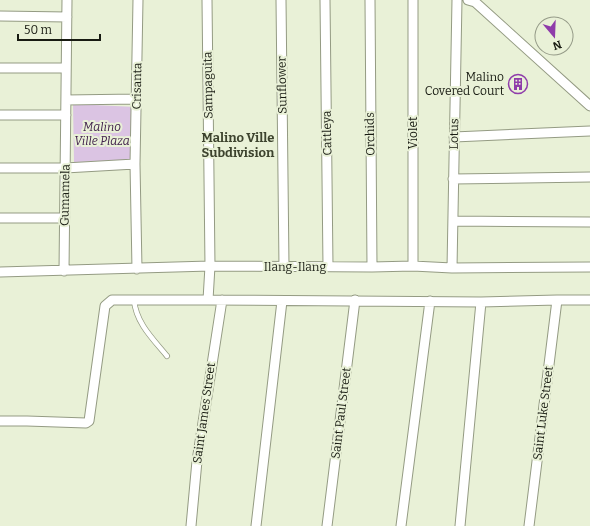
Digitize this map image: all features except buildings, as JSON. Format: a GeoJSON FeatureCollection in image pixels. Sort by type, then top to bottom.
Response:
{"type":"FeatureCollection","features":[{"type":"Feature","properties":{"kind":"street","name":"Gumamela"},"geometry":{"type":"LineString","coordinates":[[64,271],[67,0]]}},
{"type":"Feature","properties":{"kind":"street","name":"Crisanta"},"geometry":{"type":"LineString","coordinates":[[137,269],[135,164],[138,0]]}},
{"type":"Feature","properties":{"kind":"street","name":"Sampaguita"},"geometry":{"type":"LineString","coordinates":[[207,0],[210,266],[208,300]]}},
{"type":"Feature","properties":{"kind":"street","name":"Sunflower"},"geometry":{"type":"LineString","coordinates":[[280,0],[284,267]]}},
{"type":"Feature","properties":{"kind":"street","name":"Cattleya"},"geometry":{"type":"LineString","coordinates":[[325,0],[328,266]]}},
{"type":"Feature","properties":{"kind":"street","name":"Orchids"},"geometry":{"type":"LineString","coordinates":[[370,0],[372,267]]}},
{"type":"Feature","properties":{"kind":"street","name":"Violet"},"geometry":{"type":"LineString","coordinates":[[413,0],[413,266]]}},
{"type":"Feature","properties":{"kind":"street","name":"Lotus"},"geometry":{"type":"LineString","coordinates":[[452,268],[457,0]]}},
{"type":"Feature","properties":{"kind":"street"},"geometry":{"type":"LineString","coordinates":[[468,0],[475,2],[590,106]]}},
{"type":"Feature","properties":{"kind":"street"},"geometry":{"type":"LineString","coordinates":[[0,16],[67,17]]}},
{"type":"Feature","properties":{"kind":"street"},"geometry":{"type":"LineString","coordinates":[[0,68],[66,68]]}},
{"type":"Feature","properties":{"kind":"street"},"geometry":{"type":"LineString","coordinates":[[66,100],[136,99]]}},
{"type":"Feature","properties":{"kind":"street"},"geometry":{"type":"LineString","coordinates":[[0,115],[66,115]]}},
{"type":"Feature","properties":{"kind":"street"},"geometry":{"type":"LineString","coordinates":[[454,137],[590,131]]}},
{"type":"Feature","properties":{"kind":"street"},"geometry":{"type":"LineString","coordinates":[[0,168],[65,168],[135,164]]}},
{"type":"Feature","properties":{"kind":"street"},"geometry":{"type":"LineString","coordinates":[[453,179],[590,177]]}},
{"type":"Feature","properties":{"kind":"street"},"geometry":{"type":"LineString","coordinates":[[0,218],[64,218]]}},
{"type":"Feature","properties":{"kind":"street"},"geometry":{"type":"LineString","coordinates":[[453,221],[590,222]]}},
{"type":"Feature","properties":{"kind":"street","name":"Ilang-Ilang"},"geometry":{"type":"LineString","coordinates":[[0,272],[210,266],[413,266],[452,268],[590,267]]}},
{"type":"Feature","properties":{"kind":"street"},"geometry":{"type":"LineString","coordinates":[[0,421],[86,423],[89,421],[105,306],[112,300],[355,300],[481,302],[590,300]]}},
{"type":"Feature","properties":{"kind":"street","name":"Saint James Street"},"geometry":{"type":"LineString","coordinates":[[191,526],[197,461],[222,300]]}},
{"type":"Feature","properties":{"kind":"street","name":"Saint Paul Street"},"geometry":{"type":"LineString","coordinates":[[326,526],[355,300]]}},
{"type":"Feature","properties":{"kind":"street","name":"Saint Luke Street"},"geometry":{"type":"LineString","coordinates":[[529,526],[557,300]]}},
{"type":"Feature","properties":{"kind":"street"},"geometry":{"type":"LineString","coordinates":[[256,526],[282,301]]}},
{"type":"Feature","properties":{"kind":"street"},"geometry":{"type":"LineString","coordinates":[[401,526],[430,301]]}},
{"type":"Feature","properties":{"kind":"street"},"geometry":{"type":"LineString","coordinates":[[460,526],[481,302]]}},
{"type":"Feature","properties":{"kind":"lane"},"geometry":{"type":"LineString","coordinates":[[134,300],[135,309],[140,323],[167,356]]}},
{"type":"Feature","properties":{"kind":"green space","name":"Malino Ville Plaza"},"geometry":{"type":"Polygon","coordinates":[[[73,104],[136,107],[136,161],[74,162],[73,104]]]}},
{"type":"Feature","properties":{"kind":"place","name":"Malino Covered Court"},"geometry":{"type":"Point","coordinates":[518,84]}},
{"type":"Feature","properties":{"kind":"district","name":"Malino Ville Subdivision"},"geometry":{"type":"Point","coordinates":[238,144]}}]}
